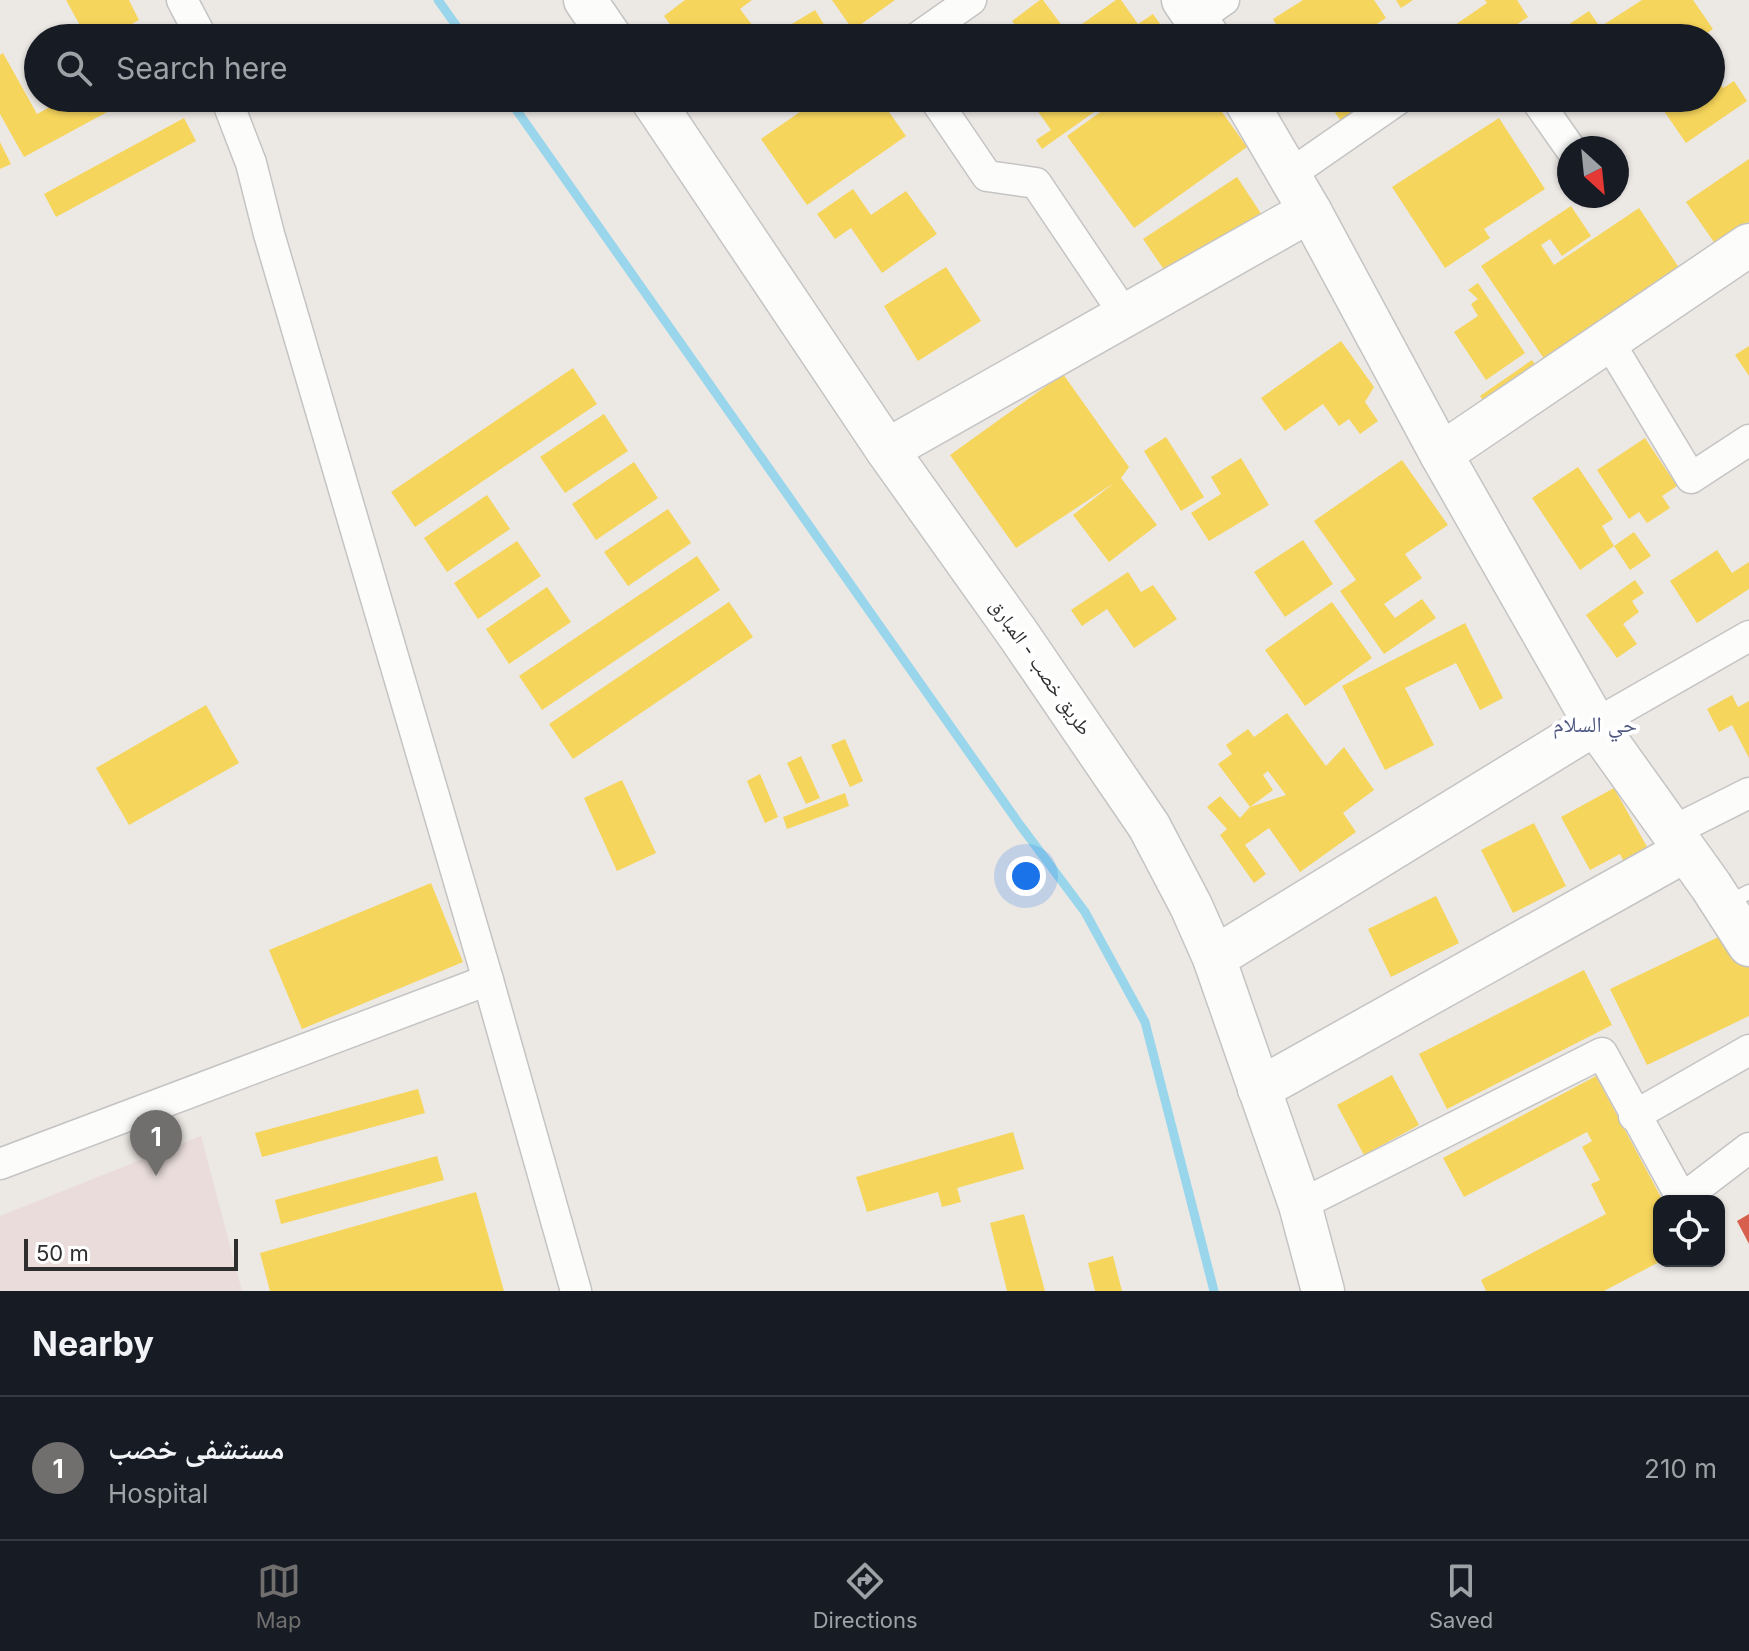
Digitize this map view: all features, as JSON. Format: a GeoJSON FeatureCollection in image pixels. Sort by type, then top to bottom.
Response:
{"type":"FeatureCollection","features":[{"type":"Feature","properties":{"kind":"street"},"geometry":{"type":"LineString","coordinates":[[182,0],[195,24]]}},
{"type":"Feature","properties":{"kind":"street"},"geometry":{"type":"LineString","coordinates":[[585,0],[601,24]]}},
{"type":"Feature","properties":{"kind":"street"},"geometry":{"type":"LineString","coordinates":[[937,24],[971,0]]}},
{"type":"Feature","properties":{"kind":"street"},"geometry":{"type":"LineString","coordinates":[[231,112],[251,163],[576,1291]]}},
{"type":"Feature","properties":{"kind":"street","name":"طريق خصب - المبارق"},"geometry":{"type":"LineString","coordinates":[[660,112],[887,450],[1149,826],[1214,958],[1300,1205],[1323,1291]]}},
{"type":"Feature","properties":{"kind":"street"},"geometry":{"type":"LineString","coordinates":[[944,112],[987,176],[1036,183],[1125,315]]}},
{"type":"Feature","properties":{"kind":"street"},"geometry":{"type":"LineString","coordinates":[[1252,112],[1310,211],[1441,454],[1595,724],[1678,842],[1736,899],[1749,945]]}},
{"type":"Feature","properties":{"kind":"street"},"geometry":{"type":"LineString","coordinates":[[1289,175],[1380,112]]}},
{"type":"Feature","properties":{"kind":"street"},"geometry":{"type":"LineString","coordinates":[[1545,112],[1562,136]]}},
{"type":"Feature","properties":{"kind":"street"},"geometry":{"type":"LineString","coordinates":[[887,450],[1310,211]]}},
{"type":"Feature","properties":{"kind":"street"},"geometry":{"type":"LineString","coordinates":[[1441,454],[1749,245]]}},
{"type":"Feature","properties":{"kind":"street"},"geometry":{"type":"LineString","coordinates":[[1609,342],[1691,478],[1749,440]]}},
{"type":"Feature","properties":{"kind":"street"},"geometry":{"type":"LineString","coordinates":[[1214,958],[1595,724],[1749,636]]}},
{"type":"Feature","properties":{"kind":"street"},"geometry":{"type":"LineString","coordinates":[[1259,1089],[1678,842],[1749,793]]}},
{"type":"Feature","properties":{"kind":"street"},"geometry":{"type":"LineString","coordinates":[[0,1164],[488,980]]}},
{"type":"Feature","properties":{"kind":"street"},"geometry":{"type":"LineString","coordinates":[[1634,1116],[1749,1050]]}},
{"type":"Feature","properties":{"kind":"street"},"geometry":{"type":"LineString","coordinates":[[1300,1205],[1602,1053],[1682,1199],[1749,1148]]}},
{"type":"Feature","properties":{"kind":"shaded area"},"geometry":{"type":"Polygon","coordinates":[[[201,1136],[242,1291],[0,1291],[0,1216],[201,1136]]]}},
{"type":"Feature","properties":{"kind":"building: Homes"},"geometry":{"type":"Polygon","coordinates":[[[66,0],[129,0],[139,20],[132,24],[79,24],[66,0]]]}},
{"type":"Feature","properties":{"kind":"building: Homes"},"geometry":{"type":"Polygon","coordinates":[[[685,0],[752,0],[740,9],[751,24],[670,24],[664,16],[685,0]]]}},
{"type":"Feature","properties":{"kind":"building: Homes"},"geometry":{"type":"Polygon","coordinates":[[[832,0],[895,0],[861,24],[849,24],[832,0]]]}},
{"type":"Feature","properties":{"kind":"building: Homes"},"geometry":{"type":"Polygon","coordinates":[[[1043,0],[1061,24],[1014,24],[1012,21],[1043,0]]]}},
{"type":"Feature","properties":{"kind":"building: Homes"},"geometry":{"type":"Polygon","coordinates":[[[1116,0],[1121,0],[1138,24],[1082,24],[1116,0]]]}},
{"type":"Feature","properties":{"kind":"building: Homes"},"geometry":{"type":"Polygon","coordinates":[[[1303,0],[1374,0],[1386,18],[1377,24],[1276,24],[1273,19],[1303,0]]]}},
{"type":"Feature","properties":{"kind":"building: Homes"},"geometry":{"type":"Polygon","coordinates":[[[1396,0],[1413,0],[1401,8],[1396,0]]]}},
{"type":"Feature","properties":{"kind":"building: Homes"},"geometry":{"type":"Polygon","coordinates":[[[1485,0],[1517,0],[1528,17],[1518,24],[1456,24],[1487,3],[1485,0]]]}},
{"type":"Feature","properties":{"kind":"building: Homes"},"geometry":{"type":"Polygon","coordinates":[[[1642,0],[1693,0],[1710,24],[1605,24],[1642,0]]]}},
{"type":"Feature","properties":{"kind":"building: Homes"},"geometry":{"type":"Polygon","coordinates":[[[815,10],[824,24],[792,24],[815,10]]]}},
{"type":"Feature","properties":{"kind":"building: Homes"},"geometry":{"type":"Polygon","coordinates":[[[1589,11],[1598,24],[1570,24],[1589,11]]]}},
{"type":"Feature","properties":{"kind":"building: Homes"},"geometry":{"type":"Polygon","coordinates":[[[1153,14],[1160,24],[1138,24],[1153,14]]]}},
{"type":"Feature","properties":{"kind":"building: Homes"},"geometry":{"type":"Polygon","coordinates":[[[3,53],[24,91],[24,112],[107,112],[24,157],[0,114],[0,55],[3,53]]]}},
{"type":"Feature","properties":{"kind":"building: Homes"},"geometry":{"type":"Polygon","coordinates":[[[1734,81],[1747,101],[1686,143],[1665,112],[1725,112],[1725,87],[1734,81]]]}},
{"type":"Feature","properties":{"kind":"building: Homes"},"geometry":{"type":"Polygon","coordinates":[[[800,112],[889,112],[906,136],[807,205],[761,139],[800,112]]]}},
{"type":"Feature","properties":{"kind":"building: Homes"},"geometry":{"type":"Polygon","coordinates":[[[1038,112],[1094,112],[1042,149],[1036,140],[1051,130],[1038,112]]]}},
{"type":"Feature","properties":{"kind":"building: Homes"},"geometry":{"type":"Polygon","coordinates":[[[1100,112],[1222,112],[1247,147],[1134,228],[1067,136],[1100,112]]]}},
{"type":"Feature","properties":{"kind":"building: Homes"},"geometry":{"type":"Polygon","coordinates":[[[1335,112],[1371,112],[1345,128],[1335,112]]]}},
{"type":"Feature","properties":{"kind":"building: Homes"},"geometry":{"type":"Polygon","coordinates":[[[184,118],[196,141],[56,217],[44,194],[184,118]]]}},
{"type":"Feature","properties":{"kind":"building: Homes"},"geometry":{"type":"Polygon","coordinates":[[[1499,118],[1545,189],[1484,229],[1490,238],[1445,268],[1392,187],[1499,118]]]}},
{"type":"Feature","properties":{"kind":"building: Homes"},"geometry":{"type":"Polygon","coordinates":[[[0,142],[11,164],[0,169],[0,142]]]}},
{"type":"Feature","properties":{"kind":"building: Homes"},"geometry":{"type":"Polygon","coordinates":[[[1749,159],[1749,222],[1716,245],[1686,202],[1749,159]]]}},
{"type":"Feature","properties":{"kind":"building: Homes"},"geometry":{"type":"Polygon","coordinates":[[[1237,177],[1262,215],[1169,277],[1143,239],[1237,177]]]}},
{"type":"Feature","properties":{"kind":"building: Homes"},"geometry":{"type":"Polygon","coordinates":[[[853,189],[871,215],[906,191],[937,234],[882,273],[851,228],[835,239],[817,214],[853,189]]]}},
{"type":"Feature","properties":{"kind":"building: Homes"},"geometry":{"type":"Polygon","coordinates":[[[1568,208],[1572,208],[1591,236],[1562,256],[1550,239],[1541,245],[1554,265],[1639,208],[1686,278],[1551,369],[1481,266],[1568,208]]]}},
{"type":"Feature","properties":{"kind":"building: Homes"},"geometry":{"type":"Polygon","coordinates":[[[946,267],[981,321],[918,361],[884,306],[946,267]]]}},
{"type":"Feature","properties":{"kind":"building: Homes"},"geometry":{"type":"Polygon","coordinates":[[[1478,283],[1525,353],[1486,380],[1454,332],[1478,316],[1471,304],[1478,299],[1468,290],[1478,283]]]}},
{"type":"Feature","properties":{"kind":"building: Homes"},"geometry":{"type":"Polygon","coordinates":[[[1341,341],[1374,387],[1365,402],[1378,421],[1360,434],[1349,419],[1339,426],[1323,404],[1285,431],[1261,398],[1341,341]]]}},
{"type":"Feature","properties":{"kind":"building: Homes"},"geometry":{"type":"Polygon","coordinates":[[[1749,346],[1749,376],[1735,355],[1749,346]]]}},
{"type":"Feature","properties":{"kind":"building: Homes"},"geometry":{"type":"Polygon","coordinates":[[[1532,360],[1544,378],[1493,414],[1480,396],[1532,360]]]}},
{"type":"Feature","properties":{"kind":"building: Homes"},"geometry":{"type":"Polygon","coordinates":[[[573,368],[597,404],[415,527],[391,492],[573,368]]]}},
{"type":"Feature","properties":{"kind":"building: Homes"},"geometry":{"type":"Polygon","coordinates":[[[1063,374],[1129,467],[1121,478],[1157,525],[1109,562],[1073,515],[1114,483],[1016,548],[950,455],[1063,374]]]}},
{"type":"Feature","properties":{"kind":"building: Homes"},"geometry":{"type":"Polygon","coordinates":[[[604,414],[628,451],[565,493],[540,457],[604,414]]]}},
{"type":"Feature","properties":{"kind":"building: Homes"},"geometry":{"type":"Polygon","coordinates":[[[1166,437],[1204,497],[1181,511],[1144,451],[1166,437]]]}},
{"type":"Feature","properties":{"kind":"building: Homes"},"geometry":{"type":"Polygon","coordinates":[[[1645,438],[1677,486],[1662,496],[1670,508],[1647,523],[1639,512],[1629,519],[1597,470],[1645,438]]]}},
{"type":"Feature","properties":{"kind":"building: Homes"},"geometry":{"type":"Polygon","coordinates":[[[1241,458],[1269,505],[1209,541],[1191,513],[1221,494],[1211,477],[1241,458]]]}},
{"type":"Feature","properties":{"kind":"building: Homes"},"geometry":{"type":"Polygon","coordinates":[[[1402,460],[1448,525],[1405,554],[1422,578],[1384,604],[1395,618],[1422,599],[1436,618],[1384,654],[1340,591],[1356,580],[1314,521],[1402,460]]]}},
{"type":"Feature","properties":{"kind":"building: Homes"},"geometry":{"type":"Polygon","coordinates":[[[634,462],[658,498],[596,540],[572,504],[634,462]]]}},
{"type":"Feature","properties":{"kind":"building: Homes"},"geometry":{"type":"Polygon","coordinates":[[[1578,467],[1613,519],[1602,526],[1614,546],[1580,570],[1532,498],[1578,467]]]}},
{"type":"Feature","properties":{"kind":"building: Homes"},"geometry":{"type":"Polygon","coordinates":[[[487,495],[510,529],[447,572],[424,538],[487,495]]]}},
{"type":"Feature","properties":{"kind":"building: Homes"},"geometry":{"type":"Polygon","coordinates":[[[668,509],[691,543],[628,586],[604,552],[668,509]]]}},
{"type":"Feature","properties":{"kind":"building: Homes"},"geometry":{"type":"Polygon","coordinates":[[[1634,532],[1651,556],[1630,570],[1614,546],[1634,532]]]}},
{"type":"Feature","properties":{"kind":"building: Homes"},"geometry":{"type":"Polygon","coordinates":[[[1303,540],[1333,584],[1285,617],[1254,572],[1303,540]]]}},
{"type":"Feature","properties":{"kind":"building: Homes"},"geometry":{"type":"Polygon","coordinates":[[[517,541],[541,576],[478,619],[454,583],[517,541]]]}},
{"type":"Feature","properties":{"kind":"building: Homes"},"geometry":{"type":"Polygon","coordinates":[[[1717,550],[1732,573],[1749,562],[1749,589],[1697,623],[1670,581],[1717,550]]]}},
{"type":"Feature","properties":{"kind":"building: Homes"},"geometry":{"type":"Polygon","coordinates":[[[697,556],[720,590],[542,710],[519,676],[697,556]]]}},
{"type":"Feature","properties":{"kind":"building: Homes"},"geometry":{"type":"Polygon","coordinates":[[[1128,572],[1141,592],[1153,585],[1177,619],[1134,648],[1107,609],[1082,626],[1071,610],[1128,572]]]}},
{"type":"Feature","properties":{"kind":"building: Homes"},"geometry":{"type":"Polygon","coordinates":[[[1635,580],[1644,593],[1632,601],[1639,612],[1623,624],[1637,644],[1617,658],[1586,615],[1635,580]]]}},
{"type":"Feature","properties":{"kind":"building: Homes"},"geometry":{"type":"Polygon","coordinates":[[[547,587],[571,622],[509,664],[486,629],[547,587]]]}},
{"type":"Feature","properties":{"kind":"building: Homes"},"geometry":{"type":"Polygon","coordinates":[[[729,602],[753,637],[573,759],[549,724],[729,602]]]}},
{"type":"Feature","properties":{"kind":"building: Homes"},"geometry":{"type":"Polygon","coordinates":[[[1332,602],[1372,658],[1305,706],[1265,650],[1332,602]]]}},
{"type":"Feature","properties":{"kind":"building: Homes"},"geometry":{"type":"Polygon","coordinates":[[[1465,623],[1503,698],[1480,710],[1456,663],[1405,688],[1434,745],[1385,770],[1342,686],[1465,623]]]}},
{"type":"Feature","properties":{"kind":"building: Homes"},"geometry":{"type":"Polygon","coordinates":[[[1732,695],[1738,707],[1749,701],[1749,758],[1732,725],[1719,732],[1707,709],[1732,695]]]}},
{"type":"Feature","properties":{"kind":"building: Homes"},"geometry":{"type":"Polygon","coordinates":[[[206,705],[239,763],[129,825],[96,768],[206,705]]]}},
{"type":"Feature","properties":{"kind":"building: Homes"},"geometry":{"type":"Polygon","coordinates":[[[1287,713],[1326,766],[1344,747],[1374,790],[1343,813],[1356,832],[1300,872],[1269,828],[1245,845],[1266,874],[1254,883],[1220,835],[1227,829],[1207,807],[1220,796],[1240,818],[1250,807],[1218,764],[1232,754],[1226,745],[1248,729],[1254,737],[1287,713]],[[1268,771],[1263,775],[1273,790],[1250,807],[1286,795],[1268,771]]]}},
{"type":"Feature","properties":{"kind":"building: Homes"},"geometry":{"type":"Polygon","coordinates":[[[845,739],[863,781],[850,787],[831,745],[845,739]]]}},
{"type":"Feature","properties":{"kind":"building: Homes"},"geometry":{"type":"Polygon","coordinates":[[[801,756],[820,798],[806,804],[787,763],[801,756]]]}},
{"type":"Feature","properties":{"kind":"building: Homes"},"geometry":{"type":"Polygon","coordinates":[[[760,774],[778,817],[765,823],[747,781],[760,774]]]}},
{"type":"Feature","properties":{"kind":"building: Homes"},"geometry":{"type":"Polygon","coordinates":[[[622,780],[656,853],[617,871],[584,798],[622,780]]]}},
{"type":"Feature","properties":{"kind":"building: Homes"},"geometry":{"type":"Polygon","coordinates":[[[1614,788],[1655,861],[1630,874],[1620,854],[1590,870],[1561,817],[1614,788]]]}},
{"type":"Feature","properties":{"kind":"building: Homes"},"geometry":{"type":"Polygon","coordinates":[[[845,793],[849,806],[787,829],[783,817],[845,793]]]}},
{"type":"Feature","properties":{"kind":"building: Homes"},"geometry":{"type":"Polygon","coordinates":[[[1534,823],[1566,886],[1513,913],[1481,850],[1534,823]]]}},
{"type":"Feature","properties":{"kind":"building: Homes"},"geometry":{"type":"Polygon","coordinates":[[[431,883],[463,962],[302,1029],[269,950],[431,883]]]}},
{"type":"Feature","properties":{"kind":"building: Homes"},"geometry":{"type":"Polygon","coordinates":[[[1436,896],[1459,943],[1391,977],[1368,929],[1436,896]]]}},
{"type":"Feature","properties":{"kind":"building: Homes"},"geometry":{"type":"Polygon","coordinates":[[[1733,930],[1749,963],[1749,1016],[1647,1065],[1610,989],[1733,930]]]}},
{"type":"Feature","properties":{"kind":"building: Homes"},"geometry":{"type":"Polygon","coordinates":[[[1584,970],[1612,1025],[1447,1109],[1419,1054],[1584,970]]]}},
{"type":"Feature","properties":{"kind":"building: Homes"},"geometry":{"type":"Polygon","coordinates":[[[1392,1075],[1419,1125],[1364,1155],[1337,1105],[1392,1075]]]}},
{"type":"Feature","properties":{"kind":"building: Homes"},"geometry":{"type":"Polygon","coordinates":[[[1596,1076],[1660,1195],[1653,1195],[1653,1265],[1604,1291],[1486,1291],[1481,1280],[1606,1214],[1591,1184],[1600,1180],[1582,1147],[1592,1141],[1587,1132],[1464,1197],[1443,1158],[1596,1076]]]}},
{"type":"Feature","properties":{"kind":"building: Homes"},"geometry":{"type":"Polygon","coordinates":[[[418,1089],[425,1113],[262,1157],[255,1133],[418,1089]]]}},
{"type":"Feature","properties":{"kind":"building: Homes"},"geometry":{"type":"Polygon","coordinates":[[[1013,1132],[1024,1169],[957,1188],[961,1202],[942,1207],[938,1192],[867,1212],[856,1177],[1013,1132]]]}},
{"type":"Feature","properties":{"kind":"building: Homes"},"geometry":{"type":"Polygon","coordinates":[[[437,1156],[444,1180],[281,1224],[275,1200],[437,1156]]]}},
{"type":"Feature","properties":{"kind":"building: Homes"},"geometry":{"type":"Polygon","coordinates":[[[476,1192],[504,1291],[270,1291],[260,1253],[476,1192]]]}},
{"type":"Feature","properties":{"kind":"building: Homes"},"geometry":{"type":"Polygon","coordinates":[[[1024,1214],[1045,1291],[1007,1291],[990,1223],[1024,1214]]]}},
{"type":"Feature","properties":{"kind":"building: Homes"},"geometry":{"type":"Polygon","coordinates":[[[1113,1256],[1122,1291],[1095,1291],[1088,1263],[1113,1256]]]}},
{"type":"Feature","properties":{"kind":"building: Shops"},"geometry":{"type":"Polygon","coordinates":[[[1749,1214],[1749,1244],[1737,1221],[1749,1214]]]}},
{"type":"Feature","properties":{"kind":"waterway"},"geometry":{"type":"LineString","coordinates":[[438,0],[455,24]]}},
{"type":"Feature","properties":{"kind":"waterway"},"geometry":{"type":"LineString","coordinates":[[518,112],[1020,825],[1085,912],[1145,1022],[1214,1291]]}},
{"type":"Feature","properties":{"kind":"place","name":"مستشفى خصب"},"geometry":{"type":"Point","coordinates":[156,1176]}},
{"type":"Feature","properties":{"kind":"district","name":"حي السلام"},"geometry":{"type":"Point","coordinates":[1595,724]}}]}
